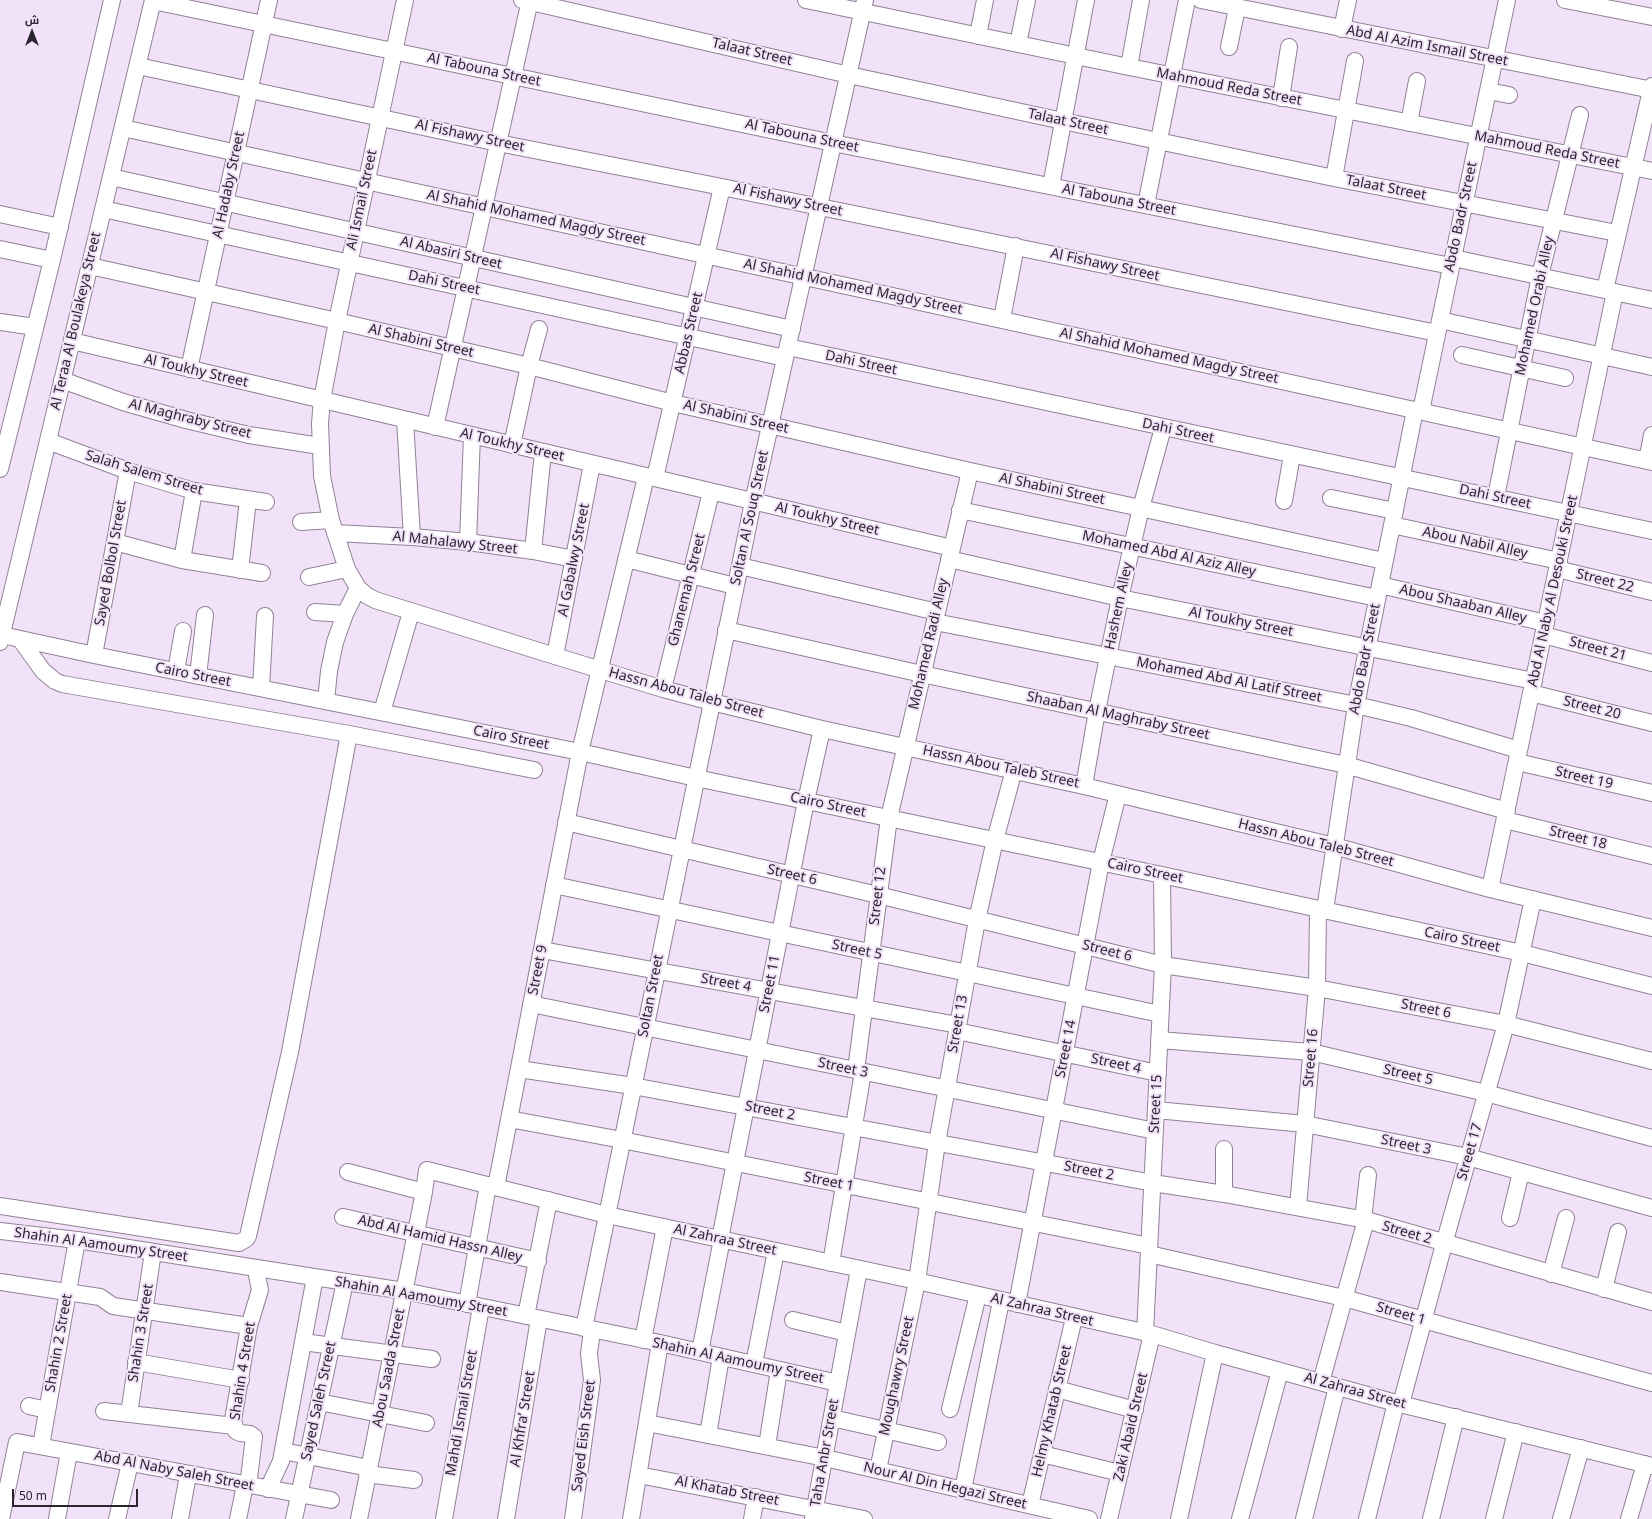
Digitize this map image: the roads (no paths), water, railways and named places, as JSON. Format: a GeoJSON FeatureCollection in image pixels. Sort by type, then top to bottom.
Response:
{"type":"FeatureCollection","features":[{"type":"Feature","properties":{"kind":"street"},"geometry":{"type":"LineString","coordinates":[[0,469],[60,227],[112,0]]}},
{"type":"Feature","properties":{"kind":"street","name":"Al Tabouna Street"},"geometry":{"type":"LineString","coordinates":[[153,0],[833,143],[1146,205],[1452,262],[1540,276],[1652,300]]}},
{"type":"Feature","properties":{"kind":"street","name":"Al Teraa Al Boulakeya Street"},"geometry":{"type":"LineString","coordinates":[[1,638],[153,0]]}},
{"type":"Feature","properties":{"kind":"street","name":"Al Hadaby Street"},"geometry":{"type":"LineString","coordinates":[[189,369],[269,0]]}},
{"type":"Feature","properties":{"kind":"street","name":"Ali Ismail Street"},"geometry":{"type":"LineString","coordinates":[[358,588],[347,569],[333,526],[322,476],[320,446],[322,400],[366,181],[405,0]]}},
{"type":"Feature","properties":{"kind":"street","name":"Mahmoud Reda Street"},"geometry":{"type":"LineString","coordinates":[[806,0],[864,6],[978,36],[1281,98],[1652,171]]}},
{"type":"Feature","properties":{"kind":"street"},"geometry":{"type":"LineString","coordinates":[[978,36],[985,0]]}},
{"type":"Feature","properties":{"kind":"street"},"geometry":{"type":"LineString","coordinates":[[1018,44],[1027,0]]}},
{"type":"Feature","properties":{"kind":"street"},"geometry":{"type":"LineString","coordinates":[[1051,186],[1086,0]]}},
{"type":"Feature","properties":{"kind":"street"},"geometry":{"type":"LineString","coordinates":[[1129,67],[1141,0]]}},
{"type":"Feature","properties":{"kind":"street"},"geometry":{"type":"LineString","coordinates":[[1146,205],[1187,0]]}},
{"type":"Feature","properties":{"kind":"street","name":"Abd Al Azim Ismail Street"},"geometry":{"type":"LineString","coordinates":[[1201,0],[1652,89]]}},
{"type":"Feature","properties":{"kind":"street"},"geometry":{"type":"LineString","coordinates":[[1342,29],[1348,0]]}},
{"type":"Feature","properties":{"kind":"street","name":"Abdo Badr Street"},"geometry":{"type":"LineString","coordinates":[[1321,909],[1334,846],[1356,705],[1401,477],[1438,326],[1507,0]]}},
{"type":"Feature","properties":{"kind":"street"},"geometry":{"type":"LineString","coordinates":[[1565,0],[1652,17]]}},
{"type":"Feature","properties":{"kind":"street"},"geometry":{"type":"LineString","coordinates":[[435,426],[513,76],[527,1]]}},
{"type":"Feature","properties":{"kind":"street","name":"Talaat Street"},"geometry":{"type":"LineString","coordinates":[[527,1],[1063,121],[1334,178],[1618,233]]}},
{"type":"Feature","properties":{"kind":"street","name":"Soltan Al Souq Street"},"geometry":{"type":"LineString","coordinates":[[696,778],[753,502],[864,6]]}},
{"type":"Feature","properties":{"kind":"street"},"geometry":{"type":"LineString","coordinates":[[1229,47],[1237,8]]}},
{"type":"Feature","properties":{"kind":"street"},"geometry":{"type":"LineString","coordinates":[[1281,98],[1289,47]]}},
{"type":"Feature","properties":{"kind":"street"},"geometry":{"type":"LineString","coordinates":[[1334,178],[1355,61]]}},
{"type":"Feature","properties":{"kind":"street","name":"Al Fishawy Street"},"geometry":{"type":"LineString","coordinates":[[138,66],[498,143],[819,207],[1438,326],[1527,339],[1652,366]]}},
{"type":"Feature","properties":{"kind":"street"},"geometry":{"type":"LineString","coordinates":[[1409,123],[1416,81]]}},
{"type":"Feature","properties":{"kind":"street","name":"Abd Al Naby Al Desouki Street"},"geometry":{"type":"LineString","coordinates":[[1490,889],[1601,355],[1618,233],[1632,167],[1652,89]]}},
{"type":"Feature","properties":{"kind":"street"},"geometry":{"type":"LineString","coordinates":[[1488,91],[1510,96]]}},
{"type":"Feature","properties":{"kind":"street","name":"Mohamed Orabi Alley"},"geometry":{"type":"LineString","coordinates":[[1496,497],[1540,276],[1580,115]]}},
{"type":"Feature","properties":{"kind":"street","name":"Al Shahid Mohamed Magdy Street"},"geometry":{"type":"LineString","coordinates":[[123,128],[1418,410],[1649,462]]}},
{"type":"Feature","properties":{"kind":"street","name":"Al Abasiri Street"},"geometry":{"type":"LineString","coordinates":[[111,177],[792,329]]}},
{"type":"Feature","properties":{"kind":"street","name":"Abbas Street"},"geometry":{"type":"LineString","coordinates":[[626,559],[673,402],[722,187]]}},
{"type":"Feature","properties":{"kind":"street","name":"Dahi Street"},"geometry":{"type":"LineString","coordinates":[[103,209],[688,337],[787,352],[1401,477],[1652,531]]}},
{"type":"Feature","properties":{"kind":"street"},"geometry":{"type":"LineString","coordinates":[[0,214],[60,227]]}},
{"type":"Feature","properties":{"kind":"street"},"geometry":{"type":"LineString","coordinates":[[1002,319],[1016,246]]}},
{"type":"Feature","properties":{"kind":"street"},"geometry":{"type":"LineString","coordinates":[[0,249],[52,260]]}},
{"type":"Feature","properties":{"kind":"street","name":"Al Shabini Street"},"geometry":{"type":"LineString","coordinates":[[90,266],[337,321],[770,425],[970,471],[1384,561]]}},
{"type":"Feature","properties":{"kind":"street"},"geometry":{"type":"LineString","coordinates":[[0,322],[35,327]]}},
{"type":"Feature","properties":{"kind":"street"},"geometry":{"type":"LineString","coordinates":[[512,445],[529,366],[539,329]]}},
{"type":"Feature","properties":{"kind":"street","name":"Al Toukhy Street"},"geometry":{"type":"LineString","coordinates":[[72,341],[753,502],[1120,598],[1367,647],[1532,687]]}},
{"type":"Feature","properties":{"kind":"street"},"geometry":{"type":"LineString","coordinates":[[1462,354],[1565,378]]}},
{"type":"Feature","properties":{"kind":"street","name":"Al Maghraby Street"},"geometry":{"type":"LineString","coordinates":[[62,380],[123,402],[186,420],[249,435],[320,446]]}},
{"type":"Feature","properties":{"kind":"street"},"geometry":{"type":"LineString","coordinates":[[405,420],[412,536]]}},
{"type":"Feature","properties":{"kind":"street","name":"Hashem Alley"},"geometry":{"type":"LineString","coordinates":[[1084,786],[1097,711],[1120,598],[1141,508],[1163,428]]}},
{"type":"Feature","properties":{"kind":"street"},"geometry":{"type":"LineString","coordinates":[[1649,462],[1652,435]]}},
{"type":"Feature","properties":{"kind":"street"},"geometry":{"type":"LineString","coordinates":[[468,542],[472,436]]}},
{"type":"Feature","properties":{"kind":"street","name":"Salah Salem Street"},"geometry":{"type":"LineString","coordinates":[[48,441],[128,471],[194,491],[266,502]]}},
{"type":"Feature","properties":{"kind":"street"},"geometry":{"type":"LineString","coordinates":[[533,551],[543,452]]}},
{"type":"Feature","properties":{"kind":"street"},"geometry":{"type":"LineString","coordinates":[[1284,501],[1292,455]]}},
{"type":"Feature","properties":{"kind":"street","name":"Al Gabalwy Street"},"geometry":{"type":"LineString","coordinates":[[555,656],[592,464]]}},
{"type":"Feature","properties":{"kind":"street","name":"Sayed Bolbol Street"},"geometry":{"type":"LineString","coordinates":[[94,655],[128,471]]}},
{"type":"Feature","properties":{"kind":"street","name":"Mohamed Radi Alley"},"geometry":{"type":"LineString","coordinates":[[889,818],[970,471]]}},
{"type":"Feature","properties":{"kind":"street"},"geometry":{"type":"LineString","coordinates":[[182,560],[194,491]]}},
{"type":"Feature","properties":{"kind":"street","name":"Ghanemah Street"},"geometry":{"type":"LineString","coordinates":[[662,689],[711,492]]}},
{"type":"Feature","properties":{"kind":"street","name":"Abou Nabil Alley"},"geometry":{"type":"LineString","coordinates":[[1331,498],[1393,518],[1558,565]]}},
{"type":"Feature","properties":{"kind":"street"},"geometry":{"type":"LineString","coordinates":[[240,570],[248,500]]}},
{"type":"Feature","properties":{"kind":"street","name":"Mohamed Abd Al Aziz Alley"},"geometry":{"type":"LineString","coordinates":[[960,510],[1132,547],[1378,591]]}},
{"type":"Feature","properties":{"kind":"street","name":"Al Mahalawy Street"},"geometry":{"type":"LineString","coordinates":[[301,522],[468,542],[533,551],[574,559]]}},
{"type":"Feature","properties":{"kind":"street"},"geometry":{"type":"LineString","coordinates":[[115,542],[182,560],[262,573]]}},
{"type":"Feature","properties":{"kind":"street"},"geometry":{"type":"LineString","coordinates":[[626,559],[735,586]]}},
{"type":"Feature","properties":{"kind":"street","name":"Street 9"},"geometry":{"type":"LineString","coordinates":[[477,1247],[509,1119],[580,752],[626,559]]}},
{"type":"Feature","properties":{"kind":"street","name":"Street 22"},"geometry":{"type":"LineString","coordinates":[[1558,565],[1652,592]]}},
{"type":"Feature","properties":{"kind":"street","name":"Mohamed Abd Al Latif Street"},"geometry":{"type":"LineString","coordinates":[[740,566],[936,617],[1108,656],[1356,705],[1431,724],[1518,756]]}},
{"type":"Feature","properties":{"kind":"street"},"geometry":{"type":"LineString","coordinates":[[309,577],[347,569]]}},
{"type":"Feature","properties":{"kind":"street"},"geometry":{"type":"LineString","coordinates":[[326,701],[335,642],[345,614],[358,588]]}},
{"type":"Feature","properties":{"kind":"street","name":"Hassn Abou Taleb Street"},"geometry":{"type":"LineString","coordinates":[[358,588],[366,595],[376,600],[411,612],[662,689],[822,729],[1014,770],[1334,846],[1490,889],[1652,928]]}},
{"type":"Feature","properties":{"kind":"street","name":"Abou Shaaban Alley"},"geometry":{"type":"LineString","coordinates":[[1378,591],[1545,628]]}},
{"type":"Feature","properties":{"kind":"street"},"geometry":{"type":"LineString","coordinates":[[315,612],[345,614]]}},
{"type":"Feature","properties":{"kind":"street"},"geometry":{"type":"LineString","coordinates":[[382,712],[411,612]]}},
{"type":"Feature","properties":{"kind":"street"},"geometry":{"type":"LineString","coordinates":[[198,676],[205,615]]}},
{"type":"Feature","properties":{"kind":"street"},"geometry":{"type":"LineString","coordinates":[[261,688],[265,616]]}},
{"type":"Feature","properties":{"kind":"street","name":"Street 21"},"geometry":{"type":"LineString","coordinates":[[1545,628],[1652,663]]}},
{"type":"Feature","properties":{"kind":"street","name":"Shaaban Al Maghraby Street"},"geometry":{"type":"LineString","coordinates":[[726,630],[922,674],[1346,765],[1506,815]]}},
{"type":"Feature","properties":{"kind":"street"},"geometry":{"type":"LineString","coordinates":[[176,671],[183,631]]}},
{"type":"Feature","properties":{"kind":"street","name":"Cairo Street"},"geometry":{"type":"LineString","coordinates":[[1,638],[20,639],[580,752],[696,778],[1321,909],[1522,953],[1652,986]]}},
{"type":"Feature","properties":{"kind":"street"},"geometry":{"type":"LineString","coordinates":[[20,639],[43,671],[55,681],[62,684],[349,734],[534,770]]}},
{"type":"Feature","properties":{"kind":"street","name":"Street 20"},"geometry":{"type":"LineString","coordinates":[[1532,687],[1652,723]]}},
{"type":"Feature","properties":{"kind":"street","name":"Street 11"},"geometry":{"type":"LineString","coordinates":[[700,1352],[791,875],[822,729]]}},
{"type":"Feature","properties":{"kind":"street"},"geometry":{"type":"LineString","coordinates":[[0,1206],[239,1243],[246,1239],[248,1236],[290,1052],[349,734]]}},
{"type":"Feature","properties":{"kind":"street","name":"Street 19"},"geometry":{"type":"LineString","coordinates":[[1518,756],[1652,794]]}},
{"type":"Feature","properties":{"kind":"street","name":"Street 13"},"geometry":{"type":"LineString","coordinates":[[917,1281],[946,1089],[977,920],[995,840],[1014,770]]}},
{"type":"Feature","properties":{"kind":"street","name":"Soltan Street"},"geometry":{"type":"LineString","coordinates":[[607,1215],[696,778]]}},
{"type":"Feature","properties":{"kind":"street","name":"Street 14"},"geometry":{"type":"LineString","coordinates":[[1017,1304],[1101,862],[1118,794]]}},
{"type":"Feature","properties":{"kind":"street","name":"Street 18"},"geometry":{"type":"LineString","coordinates":[[1506,815],[1652,856]]}},
{"type":"Feature","properties":{"kind":"street","name":"Street 12"},"geometry":{"type":"LineString","coordinates":[[831,1263],[854,1127],[860,1071],[864,1008],[889,818]]}},
{"type":"Feature","properties":{"kind":"street","name":"Street 6"},"geometry":{"type":"LineString","coordinates":[[566,822],[878,895],[1163,965],[1317,988],[1506,1024],[1652,1061]]}},
{"type":"Feature","properties":{"kind":"street","name":"Street 15"},"geometry":{"type":"LineString","coordinates":[[1149,1333],[1149,1250],[1163,965],[1162,875]]}},
{"type":"Feature","properties":{"kind":"street","name":"Street 5"},"geometry":{"type":"LineString","coordinates":[[554,885],[1160,1014]]}},
{"type":"Feature","properties":{"kind":"street","name":"Street 17"},"geometry":{"type":"LineString","coordinates":[[1367,1519],[1399,1403],[1424,1321],[1468,1157],[1506,1024],[1533,899]]}},
{"type":"Feature","properties":{"kind":"street","name":"Street 16"},"geometry":{"type":"LineString","coordinates":[[1298,1207],[1317,988],[1321,909]]}},
{"type":"Feature","properties":{"kind":"street","name":"Street 4"},"geometry":{"type":"LineString","coordinates":[[542,950],[864,1008],[957,1028],[1065,1054],[1158,1072]]}},
{"type":"Feature","properties":{"kind":"street","name":"Street 3"},"geometry":{"type":"LineString","coordinates":[[531,1004],[1155,1131]]}},
{"type":"Feature","properties":{"kind":"street","name":"Street 5"},"geometry":{"type":"LineString","coordinates":[[1159,1040],[1311,1052],[1486,1094],[1652,1138]]}},
{"type":"Feature","properties":{"kind":"street","name":"Street 2"},"geometry":{"type":"LineString","coordinates":[[519,1069],[633,1086],[1153,1183],[1224,1194],[1364,1220],[1652,1302]]}},
{"type":"Feature","properties":{"kind":"street","name":"Street 3"},"geometry":{"type":"LineString","coordinates":[[1156,1110],[1305,1124],[1468,1157],[1652,1208]]}},
{"type":"Feature","properties":{"kind":"street","name":"Street 1"},"geometry":{"type":"LineString","coordinates":[[509,1119],[622,1140],[1033,1223],[1344,1298],[1652,1383]]}},
{"type":"Feature","properties":{"kind":"street"},"geometry":{"type":"LineString","coordinates":[[1224,1149],[1224,1194]]}},
{"type":"Feature","properties":{"kind":"street","name":"Al Zahraa Street"},"geometry":{"type":"LineString","coordinates":[[427,1170],[607,1215],[917,1281],[1074,1318],[1149,1333],[1337,1387],[1648,1465]]}},
{"type":"Feature","properties":{"kind":"street","name":"Abou Saada Street"},"geometry":{"type":"LineString","coordinates":[[358,1519],[392,1355],[427,1170]]}},
{"type":"Feature","properties":{"kind":"street"},"geometry":{"type":"LineString","coordinates":[[348,1172],[424,1192]]}},
{"type":"Feature","properties":{"kind":"street"},"geometry":{"type":"LineString","coordinates":[[1510,1218],[1521,1172]]}},
{"type":"Feature","properties":{"kind":"street"},"geometry":{"type":"LineString","coordinates":[[1321,1382],[1364,1220],[1368,1175]]}},
{"type":"Feature","properties":{"kind":"street","name":"Al Khfra’ Street"},"geometry":{"type":"LineString","coordinates":[[506,1519],[533,1317],[538,1261],[550,1200]]}},
{"type":"Feature","properties":{"kind":"street","name":"Sayed Eish Street"},"geometry":{"type":"LineString","coordinates":[[573,1519],[592,1380],[588,1354],[588,1329],[607,1215]]}},
{"type":"Feature","properties":{"kind":"street","name":"Abd Al Hamid Hassn Alley"},"geometry":{"type":"LineString","coordinates":[[343,1217],[538,1261]]}},
{"type":"Feature","properties":{"kind":"street"},"geometry":{"type":"LineString","coordinates":[[1552,1274],[1566,1218]]}},
{"type":"Feature","properties":{"kind":"street"},"geometry":{"type":"LineString","coordinates":[[643,1340],[665,1227]]}},
{"type":"Feature","properties":{"kind":"street","name":"Shahin Al Aamoumy Street"},"geometry":{"type":"LineString","coordinates":[[0,1231],[77,1240],[404,1291],[660,1343],[838,1383]]}},
{"type":"Feature","properties":{"kind":"street"},"geometry":{"type":"LineString","coordinates":[[1604,1289],[1618,1232]]}},
{"type":"Feature","properties":{"kind":"street","name":"Shahin 2 Street"},"geometry":{"type":"LineString","coordinates":[[41,1446],[77,1240]]}},
{"type":"Feature","properties":{"kind":"street","name":"Mahdi Ismail Street"},"geometry":{"type":"LineString","coordinates":[[444,1519],[474,1306],[477,1247]]}},
{"type":"Feature","properties":{"kind":"street"},"geometry":{"type":"LineString","coordinates":[[754,1364],[776,1251]]}},
{"type":"Feature","properties":{"kind":"street","name":"Shahin 3 Street"},"geometry":{"type":"LineString","coordinates":[[129,1414],[153,1252]]}},
{"type":"Feature","properties":{"kind":"street","name":"Shahin 4 Street"},"geometry":{"type":"LineString","coordinates":[[247,1485],[254,1437],[250,1434],[236,1431],[233,1420],[249,1326],[260,1290],[257,1276],[258,1268]]}},
{"type":"Feature","properties":{"kind":"street","name":"Taha Anbr Street"},"geometry":{"type":"LineString","coordinates":[[814,1514],[859,1269]]}},
{"type":"Feature","properties":{"kind":"street"},"geometry":{"type":"LineString","coordinates":[[268,1489],[277,1471],[282,1451],[315,1277]]}},
{"type":"Feature","properties":{"kind":"street","name":"Moughawry Street"},"geometry":{"type":"LineString","coordinates":[[878,1470],[917,1281]]}},
{"type":"Feature","properties":{"kind":"street"},"geometry":{"type":"LineString","coordinates":[[0,1282],[100,1297],[113,1306],[249,1326]]}},
{"type":"Feature","properties":{"kind":"street","name":"Sayed Saleh Street"},"geometry":{"type":"LineString","coordinates":[[294,1519],[330,1346],[345,1282]]}},
{"type":"Feature","properties":{"kind":"street"},"geometry":{"type":"LineString","coordinates":[[950,1409],[978,1295]]}},
{"type":"Feature","properties":{"kind":"street"},"geometry":{"type":"LineString","coordinates":[[963,1490],[1001,1301]]}},
{"type":"Feature","properties":{"kind":"street","name":"Helmy Khatab Street"},"geometry":{"type":"LineString","coordinates":[[1030,1505],[1074,1318]]}},
{"type":"Feature","properties":{"kind":"street"},"geometry":{"type":"LineString","coordinates":[[793,1320],[848,1333]]}},
{"type":"Feature","properties":{"kind":"street","name":"Zaki Abaid Street"},"geometry":{"type":"LineString","coordinates":[[1109,1519],[1134,1410],[1149,1333]]}},
{"type":"Feature","properties":{"kind":"street"},"geometry":{"type":"LineString","coordinates":[[303,1342],[432,1360]]}},
{"type":"Feature","properties":{"kind":"street"},"geometry":{"type":"LineString","coordinates":[[631,1519],[660,1343]]}},
{"type":"Feature","properties":{"kind":"street"},"geometry":{"type":"LineString","coordinates":[[1179,1519],[1215,1353]]}},
{"type":"Feature","properties":{"kind":"street"},"geometry":{"type":"LineString","coordinates":[[708,1435],[721,1357]]}},
{"type":"Feature","properties":{"kind":"street"},"geometry":{"type":"LineString","coordinates":[[136,1362],[241,1380]]}},
{"type":"Feature","properties":{"kind":"street"},"geometry":{"type":"LineString","coordinates":[[767,1446],[779,1370]]}},
{"type":"Feature","properties":{"kind":"street"},"geometry":{"type":"LineString","coordinates":[[1240,1519],[1280,1371]]}},
{"type":"Feature","properties":{"kind":"street"},"geometry":{"type":"LineString","coordinates":[[1304,1519],[1337,1387]]}},
{"type":"Feature","properties":{"kind":"street"},"geometry":{"type":"LineString","coordinates":[[1057,1389],[1134,1410]]}},
{"type":"Feature","properties":{"kind":"street"},"geometry":{"type":"LineString","coordinates":[[319,1402],[426,1423]]}},
{"type":"Feature","properties":{"kind":"street"},"geometry":{"type":"LineString","coordinates":[[29,1406],[47,1410]]}},
{"type":"Feature","properties":{"kind":"street"},"geometry":{"type":"LineString","coordinates":[[104,1411],[234,1426]]}},
{"type":"Feature","properties":{"kind":"street"},"geometry":{"type":"LineString","coordinates":[[1431,1519],[1456,1417]]}},
{"type":"Feature","properties":{"kind":"street"},"geometry":{"type":"LineString","coordinates":[[832,1418],[938,1442]]}},
{"type":"Feature","properties":{"kind":"street","name":"Nour Al Din Hegazi Street"},"geometry":{"type":"LineString","coordinates":[[647,1423],[825,1458],[1089,1519]]}},
{"type":"Feature","properties":{"kind":"street"},"geometry":{"type":"LineString","coordinates":[[1494,1519],[1516,1432]]}},
{"type":"Feature","properties":{"kind":"street","name":"Abd Al Naby Saleh Street"},"geometry":{"type":"LineString","coordinates":[[1,1519],[17,1442],[331,1500]]}},
{"type":"Feature","properties":{"kind":"street"},"geometry":{"type":"LineString","coordinates":[[1561,1519],[1581,1448]]}},
{"type":"Feature","properties":{"kind":"street"},"geometry":{"type":"LineString","coordinates":[[282,1451],[414,1480]]}},
{"type":"Feature","properties":{"kind":"street"},"geometry":{"type":"LineString","coordinates":[[57,1519],[69,1452]]}},
{"type":"Feature","properties":{"kind":"street"},"geometry":{"type":"LineString","coordinates":[[1042,1454],[1120,1473]]}},
{"type":"Feature","properties":{"kind":"street"},"geometry":{"type":"LineString","coordinates":[[117,1519],[130,1463]]}},
{"type":"Feature","properties":{"kind":"street"},"geometry":{"type":"LineString","coordinates":[[1629,1519],[1648,1465]]}},
{"type":"Feature","properties":{"kind":"street"},"geometry":{"type":"LineString","coordinates":[[180,1519],[188,1474]]}},
{"type":"Feature","properties":{"kind":"street","name":"Al Khatab Street"},"geometry":{"type":"LineString","coordinates":[[638,1474],[756,1497],[814,1514],[864,1519]]}},
{"type":"Feature","properties":{"kind":"street"},"geometry":{"type":"LineString","coordinates":[[238,1519],[247,1485]]}},
{"type":"Feature","properties":{"kind":"street"},"geometry":{"type":"LineString","coordinates":[[752,1519],[756,1497]]}}]}
